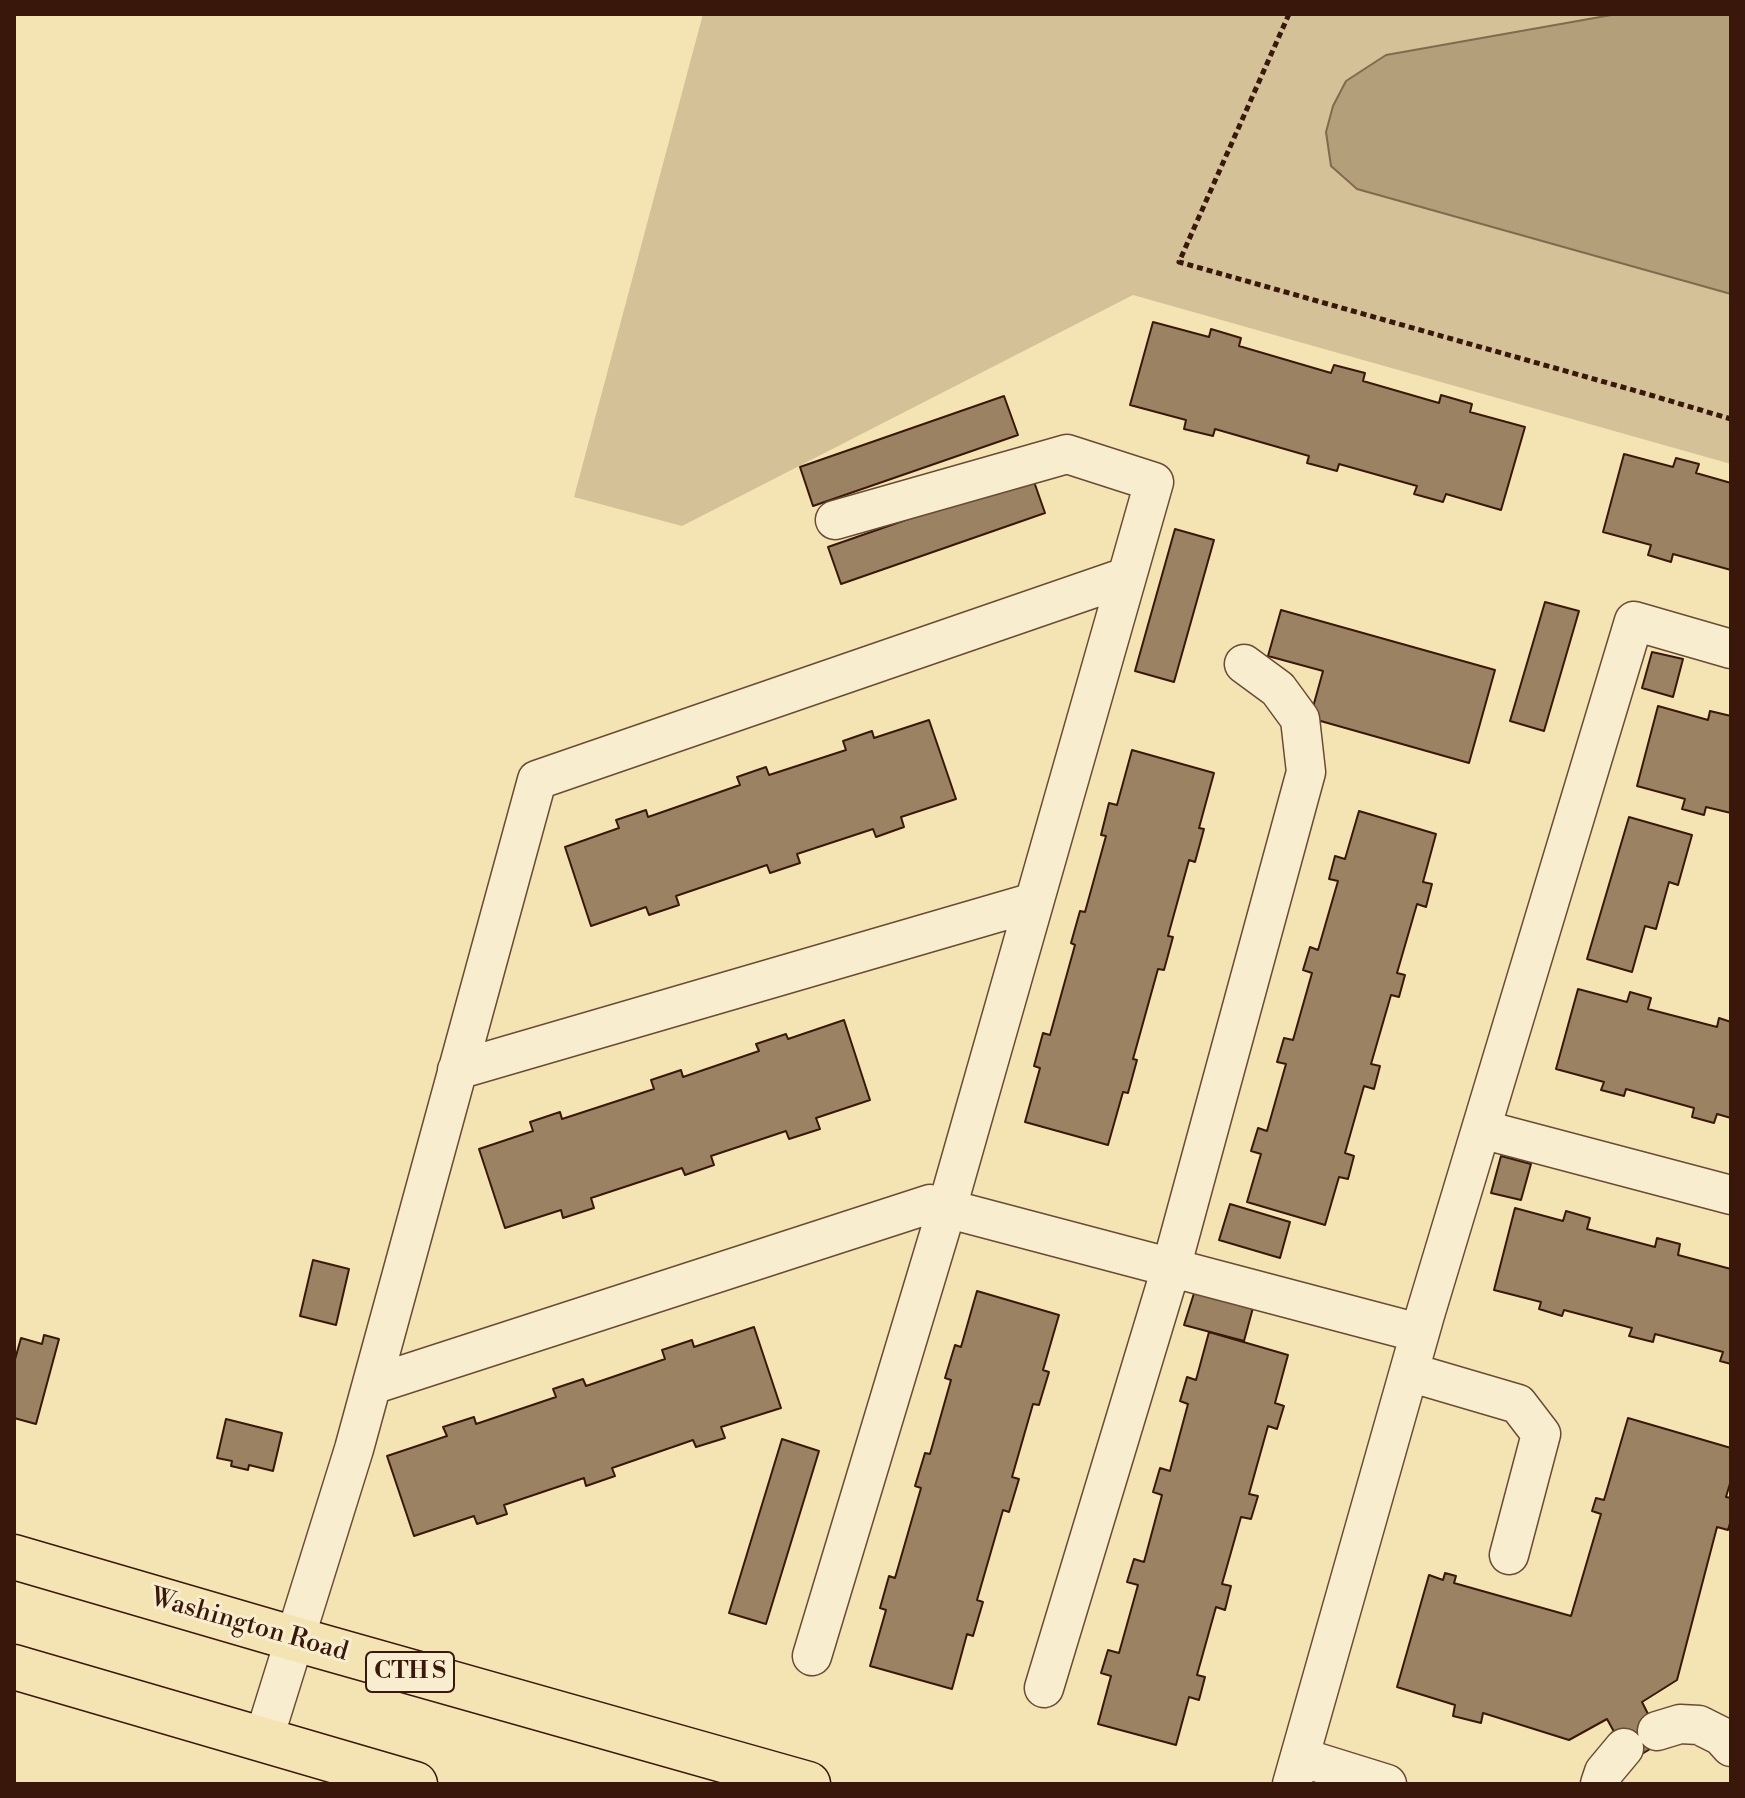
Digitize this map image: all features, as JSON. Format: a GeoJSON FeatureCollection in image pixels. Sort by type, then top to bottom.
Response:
{"type":"FeatureCollection","features":[{"type":"Feature","properties":{"kind":"main road","name":"Washington Road"},"geometry":{"type":"LineString","coordinates":[[14,1557],[808,1784]]}},
{"type":"Feature","properties":{"kind":"main road"},"geometry":{"type":"LineString","coordinates":[[14,1667],[415,1784]]}},
{"type":"Feature","properties":{"kind":"lane"},"geometry":{"type":"LineString","coordinates":[[812,1656],[947,1208],[1154,482],[1067,454],[835,520]]}},
{"type":"Feature","properties":{"kind":"lane"},"geometry":{"type":"LineString","coordinates":[[263,1741],[354,1449],[537,780],[1126,577]]}},
{"type":"Feature","properties":{"kind":"lane"},"geometry":{"type":"LineString","coordinates":[[1387,1784],[1296,1770],[1419,1333],[1634,621],[1731,649]]}},
{"type":"Feature","properties":{"kind":"lane"},"geometry":{"type":"LineString","coordinates":[[1044,1688],[1171,1268],[1306,772],[1300,719],[1278,689],[1244,664]]}},
{"type":"Feature","properties":{"kind":"lane"},"geometry":{"type":"LineString","coordinates":[[457,1070],[1034,902]]}},
{"type":"Feature","properties":{"kind":"lane"},"geometry":{"type":"LineString","coordinates":[[1481,1129],[1731,1195]]}},
{"type":"Feature","properties":{"kind":"lane"},"geometry":{"type":"LineString","coordinates":[[372,1385],[930,1204],[1419,1333]]}},
{"type":"Feature","properties":{"kind":"lane"},"geometry":{"type":"LineString","coordinates":[[1409,1372],[1518,1404],[1541,1434],[1509,1555]]}},
{"type":"Feature","properties":{"kind":"lane"},"geometry":{"type":"LineString","coordinates":[[1657,1731],[1680,1724],[1699,1725],[1721,1736],[1731,1747]]}},
{"type":"Feature","properties":{"kind":"lane"},"geometry":{"type":"LineString","coordinates":[[1600,1784],[1604,1772],[1624,1748]]}},
{"type":"Feature","properties":{"kind":"path"},"geometry":{"type":"LineString","coordinates":[[1289,14],[1179,262],[1731,419]]}},
{"type":"Feature","properties":{"kind":"shaded area"},"geometry":{"type":"Polygon","coordinates":[[[703,14],[1731,14],[1731,464],[1133,295],[682,526],[574,497],[703,14]]]}},
{"type":"Feature","properties":{"kind":"shaded area"},"geometry":{"type":"Polygon","coordinates":[[[1617,14],[1731,14],[1731,294],[1357,189],[1331,166],[1326,132],[1333,106],[1346,81],[1386,55],[1617,14]]]}},
{"type":"Feature","properties":{"kind":"building"},"geometry":{"type":"Polygon","coordinates":[[[1153,322],[1209,337],[1211,329],[1241,338],[1239,346],[1331,373],[1334,365],[1365,373],[1363,381],[1439,403],[1441,395],[1472,404],[1470,412],[1525,427],[1501,510],[1446,494],[1443,502],[1414,494],[1417,486],[1339,464],[1337,471],[1307,463],[1309,456],[1215,429],[1213,436],[1184,429],[1186,420],[1130,405],[1153,322]]]}},
{"type":"Feature","properties":{"kind":"building"},"geometry":{"type":"Polygon","coordinates":[[[1004,396],[1018,435],[813,506],[800,467],[1004,396]]]}},
{"type":"Feature","properties":{"kind":"building"},"geometry":{"type":"Polygon","coordinates":[[[1624,454],[1673,467],[1676,458],[1699,464],[1696,473],[1731,483],[1731,570],[1673,554],[1671,562],[1648,555],[1651,545],[1603,532],[1624,454]]]}},
{"type":"Feature","properties":{"kind":"building"},"geometry":{"type":"Polygon","coordinates":[[[1032,476],[1045,513],[841,584],[828,547],[1032,476]]]}},
{"type":"Feature","properties":{"kind":"building"},"geometry":{"type":"Polygon","coordinates":[[[1175,529],[1214,540],[1174,682],[1135,671],[1175,529]]]}},
{"type":"Feature","properties":{"kind":"building"},"geometry":{"type":"Polygon","coordinates":[[[1545,602],[1579,611],[1544,731],[1510,721],[1545,602]]]}},
{"type":"Feature","properties":{"kind":"building"},"geometry":{"type":"Polygon","coordinates":[[[1281,610],[1495,670],[1469,763],[1310,718],[1323,671],[1268,656],[1281,610]]]}},
{"type":"Feature","properties":{"kind":"building"},"geometry":{"type":"Polygon","coordinates":[[[1652,652],[1683,659],[1673,697],[1642,688],[1652,652]]]}},
{"type":"Feature","properties":{"kind":"building"},"geometry":{"type":"Polygon","coordinates":[[[1658,706],[1708,720],[1710,711],[1731,716],[1731,813],[1706,807],[1704,815],[1682,809],[1685,799],[1637,786],[1658,706]]]}},
{"type":"Feature","properties":{"kind":"building"},"geometry":{"type":"Polygon","coordinates":[[[929,720],[956,799],[901,817],[904,827],[876,837],[873,829],[797,854],[800,863],[770,873],[767,865],[676,896],[679,905],[649,915],[646,907],[591,926],[565,847],[619,828],[616,820],[646,810],[648,817],[740,785],[737,777],[766,767],[769,775],[846,750],[843,741],[872,731],[874,738],[929,720]]]}},
{"type":"Feature","properties":{"kind":"building"},"geometry":{"type":"Polygon","coordinates":[[[1132,750],[1214,773],[1199,828],[1204,829],[1195,862],[1189,860],[1168,936],[1173,937],[1164,970],[1158,969],[1133,1059],[1137,1060],[1128,1093],[1123,1092],[1108,1145],[1025,1122],[1040,1068],[1034,1066],[1043,1033],[1050,1035],[1075,945],[1071,943],[1080,911],[1085,912],[1106,836],[1101,835],[1109,803],[1117,805],[1132,750]]]}},
{"type":"Feature","properties":{"kind":"building"},"geometry":{"type":"Polygon","coordinates":[[[1359,811],[1436,834],[1423,882],[1432,884],[1426,907],[1417,904],[1397,973],[1405,975],[1399,997],[1391,995],[1371,1064],[1380,1066],[1374,1089],[1364,1086],[1345,1153],[1354,1156],[1348,1179],[1339,1177],[1325,1225],[1247,1202],[1261,1154],[1251,1151],[1258,1128],[1267,1131],[1286,1064],[1277,1062],[1284,1038],[1293,1040],[1312,973],[1303,970],[1310,947],[1318,950],[1338,881],[1329,879],[1335,856],[1345,859],[1359,811]]]}},
{"type":"Feature","properties":{"kind":"building"},"geometry":{"type":"Polygon","coordinates":[[[1629,817],[1692,835],[1678,885],[1669,882],[1656,929],[1645,926],[1632,972],[1587,959],[1629,817]]]}},
{"type":"Feature","properties":{"kind":"building"},"geometry":{"type":"Polygon","coordinates":[[[1578,989],[1627,1002],[1630,992],[1651,998],[1648,1009],[1717,1027],[1719,1018],[1731,1022],[1731,1118],[1717,1114],[1714,1123],[1692,1117],[1694,1108],[1626,1089],[1624,1096],[1601,1090],[1604,1082],[1556,1069],[1578,989]]]}},
{"type":"Feature","properties":{"kind":"building"},"geometry":{"type":"Polygon","coordinates":[[[844,1020],[870,1100],[816,1118],[820,1129],[789,1139],[786,1131],[711,1156],[714,1165],[685,1175],[682,1168],[591,1198],[594,1208],[563,1218],[561,1210],[505,1228],[479,1149],[533,1131],[530,1122],[560,1112],[562,1119],[654,1089],[651,1080],[681,1070],[683,1077],[759,1051],[756,1044],[786,1034],[788,1039],[844,1020]]]}},
{"type":"Feature","properties":{"kind":"building"},"geometry":{"type":"Polygon","coordinates":[[[1501,1156],[1531,1164],[1521,1200],[1491,1193],[1501,1156]]]}},
{"type":"Feature","properties":{"kind":"building"},"geometry":{"type":"Polygon","coordinates":[[[1230,1204],[1290,1222],[1280,1258],[1219,1240],[1230,1204]]]}},
{"type":"Feature","properties":{"kind":"building"},"geometry":{"type":"Polygon","coordinates":[[[1515,1208],[1563,1221],[1566,1211],[1590,1218],[1587,1229],[1655,1247],[1657,1238],[1680,1244],[1678,1255],[1731,1269],[1731,1364],[1720,1361],[1723,1352],[1655,1334],[1653,1342],[1629,1336],[1632,1328],[1564,1310],[1562,1316],[1539,1309],[1541,1302],[1494,1290],[1515,1208]]]}},
{"type":"Feature","properties":{"kind":"building"},"geometry":{"type":"Polygon","coordinates":[[[313,1260],[349,1269],[336,1325],[300,1316],[313,1260]]]}},
{"type":"Feature","properties":{"kind":"building"},"geometry":{"type":"Polygon","coordinates":[[[1196,1287],[1254,1304],[1244,1341],[1184,1325],[1196,1287]]]}},
{"type":"Feature","properties":{"kind":"building"},"geometry":{"type":"Polygon","coordinates":[[[977,1291],[1059,1315],[1043,1370],[1049,1372],[1039,1405],[1033,1404],[1012,1477],[1019,1479],[1009,1512],[1003,1510],[977,1600],[983,1602],[973,1636],[967,1634],[952,1689],[870,1666],[886,1610],[880,1608],[889,1576],[895,1578],[921,1488],[915,1486],[925,1453],[930,1454],[951,1380],[945,1378],[955,1345],[961,1347],[977,1291]]]}},
{"type":"Feature","properties":{"kind":"building"},"geometry":{"type":"Polygon","coordinates":[[[754,1327],[781,1408],[721,1427],[725,1438],[696,1447],[693,1440],[612,1468],[615,1476],[586,1486],[584,1478],[504,1505],[507,1514],[477,1524],[474,1516],[414,1536],[387,1456],[447,1436],[443,1427],[474,1417],[476,1424],[556,1397],[553,1389],[583,1379],[586,1386],[665,1359],[662,1350],[692,1340],[694,1347],[754,1327]]]}},
{"type":"Feature","properties":{"kind":"building"},"geometry":{"type":"Polygon","coordinates":[[[1209,1332],[1288,1355],[1275,1403],[1284,1406],[1277,1429],[1268,1426],[1249,1494],[1258,1496],[1251,1519],[1241,1517],[1222,1584],[1231,1586],[1225,1610],[1216,1607],[1197,1675],[1205,1677],[1199,1700],[1189,1697],[1176,1745],[1098,1724],[1111,1676],[1101,1673],[1108,1650],[1119,1653],[1138,1585],[1127,1582],[1134,1559],[1144,1562],[1162,1495],[1153,1492],[1160,1468],[1170,1471],[1188,1404],[1180,1401],[1187,1377],[1196,1380],[1209,1332]]]}},
{"type":"Feature","properties":{"kind":"building"},"geometry":{"type":"Polygon","coordinates":[[[44,1335],[59,1339],[36,1424],[14,1418],[14,1363],[21,1338],[42,1344],[44,1335]]]}},
{"type":"Feature","properties":{"kind":"building"},"geometry":{"type":"Polygon","coordinates":[[[1628,1418],[1731,1448],[1731,1480],[1726,1497],[1731,1498],[1731,1520],[1728,1530],[1717,1527],[1677,1680],[1642,1702],[1662,1742],[1630,1761],[1607,1719],[1569,1740],[1483,1713],[1481,1723],[1453,1716],[1455,1705],[1397,1687],[1429,1575],[1443,1580],[1445,1573],[1456,1576],[1454,1583],[1571,1616],[1601,1514],[1592,1511],[1596,1498],[1604,1500],[1628,1418]]]}},
{"type":"Feature","properties":{"kind":"building"},"geometry":{"type":"Polygon","coordinates":[[[226,1419],[282,1433],[273,1471],[249,1465],[248,1470],[231,1466],[232,1461],[217,1458],[226,1419]]]}},
{"type":"Feature","properties":{"kind":"building"},"geometry":{"type":"Polygon","coordinates":[[[782,1439],[819,1451],[766,1624],[729,1613],[782,1439]]]}}]}
